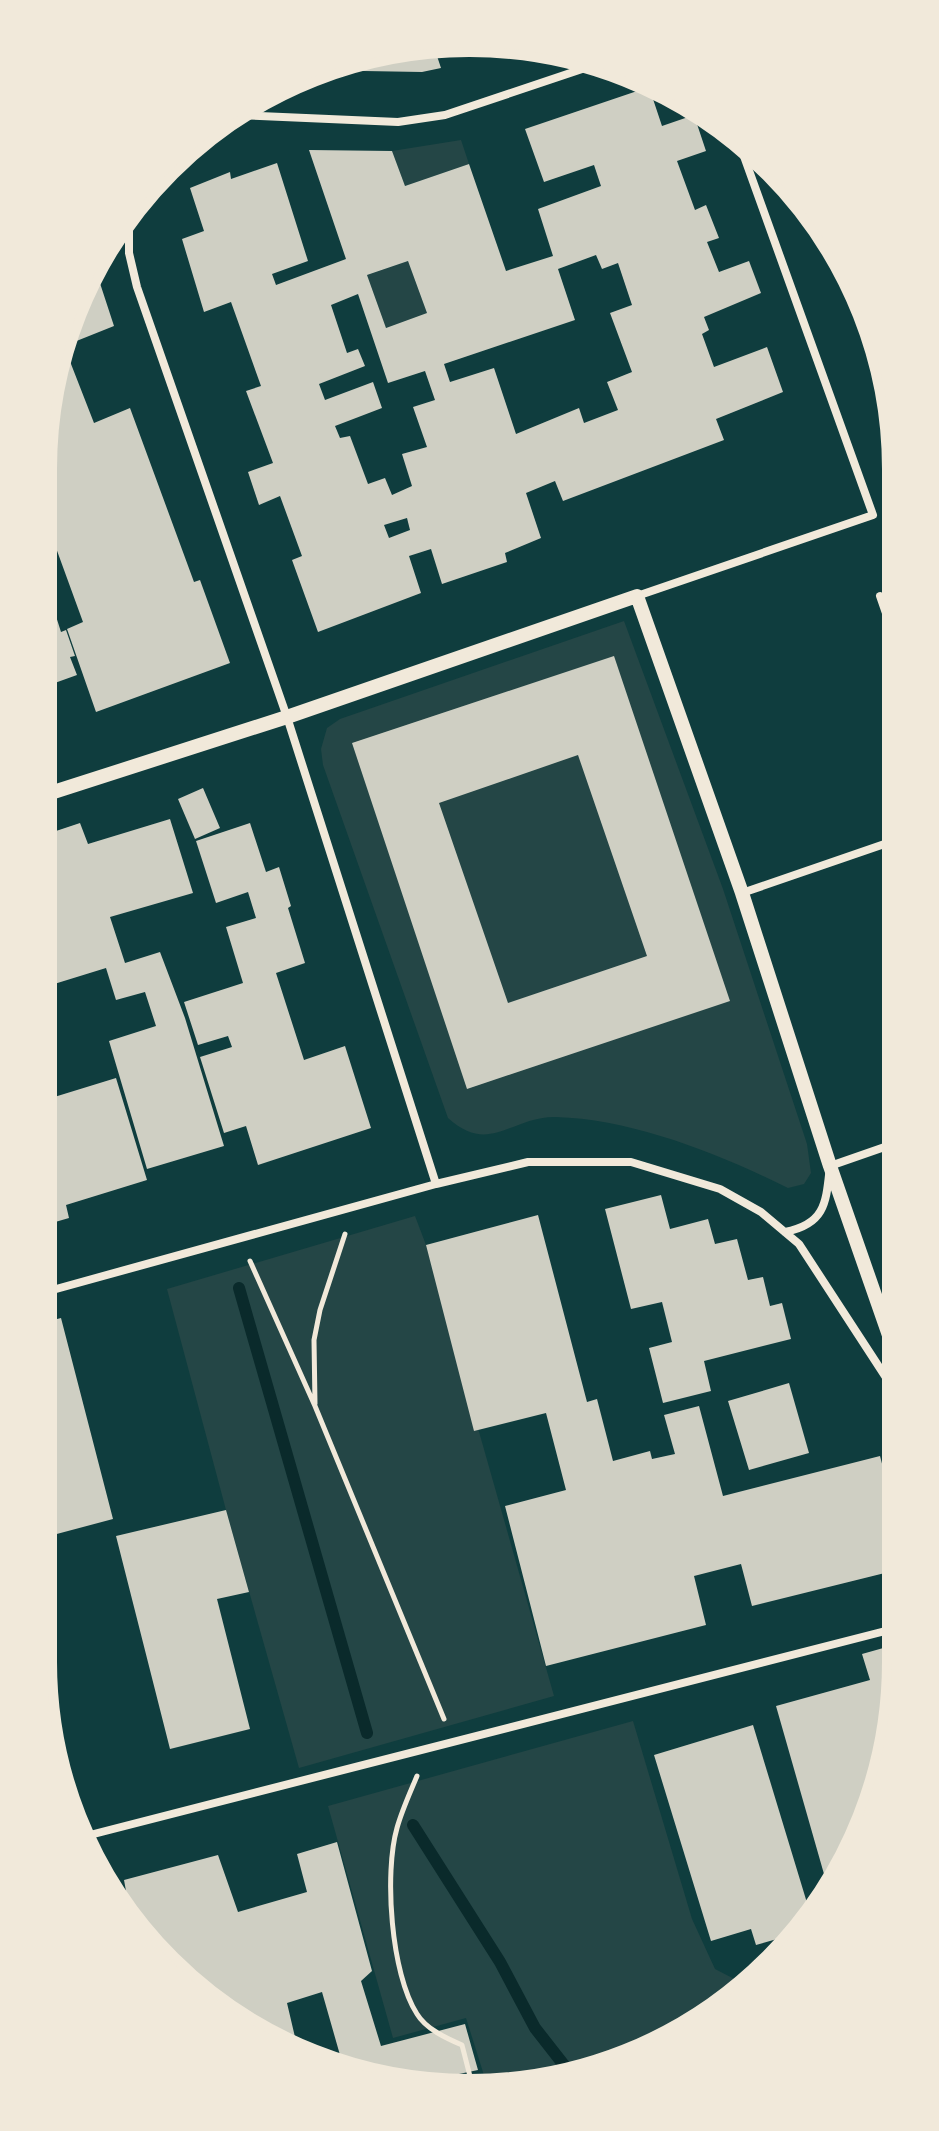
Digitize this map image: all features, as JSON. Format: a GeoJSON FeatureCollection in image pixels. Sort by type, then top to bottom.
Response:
{"type":"FeatureCollection","features":[{"type":"Feature","properties":{"kind":"street"},"geometry":{"type":"LineString","coordinates":[[249,116],[398,122],[445,115],[585,68]]}},
{"type":"Feature","properties":{"kind":"street"},"geometry":{"type":"LineString","coordinates":[[52,793],[287,717],[873,515],[743,155]]}},
{"type":"Feature","properties":{"kind":"street"},"geometry":{"type":"LineString","coordinates":[[129,228],[129,253],[137,287],[287,717],[436,1184]]}},
{"type":"Feature","properties":{"kind":"street"},"geometry":{"type":"LineString","coordinates":[[637,596],[742,893],[830,1166],[887,1330]]}},
{"type":"Feature","properties":{"kind":"street"},"geometry":{"type":"LineString","coordinates":[[880,596],[887,616]]}},
{"type":"Feature","properties":{"kind":"street"},"geometry":{"type":"LineString","coordinates":[[742,893],[887,843]]}},
{"type":"Feature","properties":{"kind":"street"},"geometry":{"type":"LineString","coordinates":[[830,1166],[887,1146]]}},
{"type":"Feature","properties":{"kind":"street"},"geometry":{"type":"LineString","coordinates":[[52,1290],[353,1206],[528,1162],[631,1162],[720,1189],[761,1212],[785,1232],[799,1244],[887,1379]]}},
{"type":"Feature","properties":{"kind":"street"},"geometry":{"type":"LineString","coordinates":[[785,1232],[799,1229],[815,1220],[826,1203],[830,1166]]}},
{"type":"Feature","properties":{"kind":"street"},"geometry":{"type":"LineString","coordinates":[[90,1835],[887,1631]]}},
{"type":"Feature","properties":{"kind":"path"},"geometry":{"type":"LineString","coordinates":[[315,1406],[314,1340],[320,1310],[353,1206]]}},
{"type":"Feature","properties":{"kind":"path"},"geometry":{"type":"LineString","coordinates":[[240,1238],[315,1406],[444,1718],[458,1741]]}},
{"type":"Feature","properties":{"kind":"path"},"geometry":{"type":"LineString","coordinates":[[428,1749],[396,1828],[391,1865],[394,1945],[417,2015],[442,2036],[462,2045],[471,2079]]}},
{"type":"Feature","properties":{"kind":"shaded area"},"geometry":{"type":"Polygon","coordinates":[[[461,140],[469,164],[405,186],[392,151],[461,140]]]}},
{"type":"Feature","properties":{"kind":"shaded area"},"geometry":{"type":"Polygon","coordinates":[[[408,261],[427,313],[386,328],[367,275],[408,261]]]}},
{"type":"Feature","properties":{"kind":"shaded area"},"geometry":{"type":"Polygon","coordinates":[[[624,621],[723,889],[807,1144],[811,1173],[804,1184],[788,1188],[705,1151],[615,1124],[585,1119],[540,1118],[489,1134],[476,1134],[448,1118],[323,765],[321,749],[327,728],[340,719],[624,621]]]}},
{"type":"Feature","properties":{"kind":"shaded area"},"geometry":{"type":"Polygon","coordinates":[[[415,1216],[426,1245],[554,1696],[299,1768],[167,1289],[415,1216]]]}},
{"type":"Feature","properties":{"kind":"shaded area"},"geometry":{"type":"Polygon","coordinates":[[[633,1721],[692,1919],[715,1969],[738,1981],[678,2023],[604,2057],[551,2071],[485,2078],[466,2018],[393,2038],[328,1806],[633,1721]]]}},
{"type":"Feature","properties":{"kind":"building"},"geometry":{"type":"Polygon","coordinates":[[[436,54],[441,68],[422,72],[349,70],[388,60],[436,54]]]}},
{"type":"Feature","properties":{"kind":"building"},"geometry":{"type":"Polygon","coordinates":[[[642,90],[651,94],[662,126],[691,116],[695,118],[706,151],[677,161],[695,210],[706,205],[719,238],[707,242],[719,272],[749,261],[761,293],[704,317],[709,330],[702,334],[714,367],[767,347],[783,392],[716,419],[724,440],[563,501],[555,481],[526,493],[541,538],[505,553],[507,562],[442,584],[431,549],[409,556],[421,593],[318,632],[292,560],[302,556],[280,496],[259,505],[248,472],[273,463],[246,391],[261,386],[231,302],[204,312],[182,239],[204,231],[190,188],[230,172],[231,179],[277,163],[308,261],[272,274],[276,285],[346,259],[309,150],[392,151],[405,186],[469,164],[506,271],[553,256],[538,209],[601,186],[594,165],[544,182],[525,129],[642,90]],[[596,255],[558,269],[575,320],[444,364],[450,382],[494,368],[516,434],[579,408],[584,423],[618,410],[607,382],[632,372],[610,313],[632,305],[618,263],[602,269],[596,255]],[[408,261],[367,275],[386,328],[427,313],[408,261]],[[358,294],[331,305],[347,353],[358,349],[365,366],[319,384],[325,400],[373,382],[382,408],[335,426],[340,438],[350,436],[368,484],[385,478],[392,495],[412,486],[402,454],[427,447],[413,407],[435,400],[425,371],[388,383],[358,294]],[[407,518],[384,525],[389,538],[410,530],[407,518]]]}},
{"type":"Feature","properties":{"kind":"building"},"geometry":{"type":"Polygon","coordinates":[[[98,279],[114,326],[72,343],[98,279]]]}},
{"type":"Feature","properties":{"kind":"building"},"geometry":{"type":"Polygon","coordinates":[[[68,355],[94,423],[130,408],[194,582],[200,580],[230,663],[96,712],[67,629],[83,622],[52,537],[53,442],[68,355]]]}},
{"type":"Feature","properties":{"kind":"building"},"geometry":{"type":"Polygon","coordinates":[[[52,611],[61,632],[66,630],[75,656],[70,657],[77,675],[52,684],[52,611]]]}},
{"type":"Feature","properties":{"kind":"building"},"geometry":{"type":"Polygon","coordinates":[[[614,656],[730,1001],[467,1089],[352,743],[614,656]],[[578,755],[439,803],[508,1003],[647,956],[578,755]]]}},
{"type":"Feature","properties":{"kind":"building"},"geometry":{"type":"Polygon","coordinates":[[[203,788],[220,828],[195,839],[178,799],[203,788]]]}},
{"type":"Feature","properties":{"kind":"building"},"geometry":{"type":"Polygon","coordinates":[[[170,819],[193,893],[110,917],[125,963],[160,952],[185,1018],[224,1146],[147,1169],[109,1041],[156,1026],[145,992],[116,1000],[106,968],[52,985],[52,832],[80,823],[88,844],[170,819]]]}},
{"type":"Feature","properties":{"kind":"building"},"geometry":{"type":"Polygon","coordinates":[[[250,823],[266,872],[279,867],[305,963],[276,973],[304,1060],[345,1046],[371,1128],[258,1165],[246,1126],[224,1133],[200,1057],[232,1047],[228,1036],[198,1045],[184,1002],[243,983],[226,927],[256,918],[248,892],[216,903],[196,841],[250,823]]]}},
{"type":"Feature","properties":{"kind":"building"},"geometry":{"type":"Polygon","coordinates":[[[116,1078],[147,1180],[66,1205],[69,1218],[52,1223],[52,1098],[116,1078]]]}},
{"type":"Feature","properties":{"kind":"building"},"geometry":{"type":"Polygon","coordinates":[[[661,1195],[670,1229],[708,1219],[715,1244],[737,1239],[748,1280],[763,1277],[770,1306],[782,1303],[791,1339],[704,1361],[711,1391],[663,1403],[649,1348],[672,1342],[662,1302],[631,1309],[605,1209],[661,1195]]]}},
{"type":"Feature","properties":{"kind":"building"},"geometry":{"type":"Polygon","coordinates":[[[538,1215],[587,1402],[597,1399],[613,1461],[650,1451],[652,1459],[675,1454],[664,1415],[699,1406],[723,1496],[880,1456],[887,1483],[887,1572],[752,1606],[741,1564],[694,1576],[706,1625],[546,1666],[505,1506],[566,1490],[546,1413],[474,1431],[426,1245],[538,1215]]]}},
{"type":"Feature","properties":{"kind":"building"},"geometry":{"type":"Polygon","coordinates":[[[61,1318],[113,1519],[52,1535],[52,1320],[61,1318]]]}},
{"type":"Feature","properties":{"kind":"building"},"geometry":{"type":"Polygon","coordinates":[[[789,1383],[809,1453],[749,1470],[728,1401],[789,1383]]]}},
{"type":"Feature","properties":{"kind":"building"},"geometry":{"type":"Polygon","coordinates":[[[226,1510],[249,1592],[217,1599],[250,1729],[170,1749],[116,1536],[226,1510]]]}},
{"type":"Feature","properties":{"kind":"building"},"geometry":{"type":"Polygon","coordinates":[[[887,1647],[886,1689],[879,1743],[865,1796],[844,1846],[825,1879],[776,1706],[870,1680],[862,1654],[887,1647]]]}},
{"type":"Feature","properties":{"kind":"building"},"geometry":{"type":"Polygon","coordinates":[[[753,1725],[808,1906],[778,1943],[777,1939],[756,1945],[751,1929],[711,1941],[654,1755],[753,1725]]]}},
{"type":"Feature","properties":{"kind":"building"},"geometry":{"type":"Polygon","coordinates":[[[337,1842],[372,1971],[361,1981],[381,2046],[465,2024],[478,2070],[441,2078],[388,2071],[341,2059],[322,1992],[287,2003],[295,2037],[285,2036],[215,1993],[174,1957],[128,1901],[124,1880],[218,1855],[238,1912],[307,1892],[297,1854],[337,1842]]]}},
{"type":"Feature","properties":{"kind":"waterway"},"geometry":{"type":"LineString","coordinates":[[239,1288],[367,1733]]}},
{"type":"Feature","properties":{"kind":"waterway"},"geometry":{"type":"LineString","coordinates":[[413,1825],[500,1962],[535,2028],[566,2068]]}}]}
